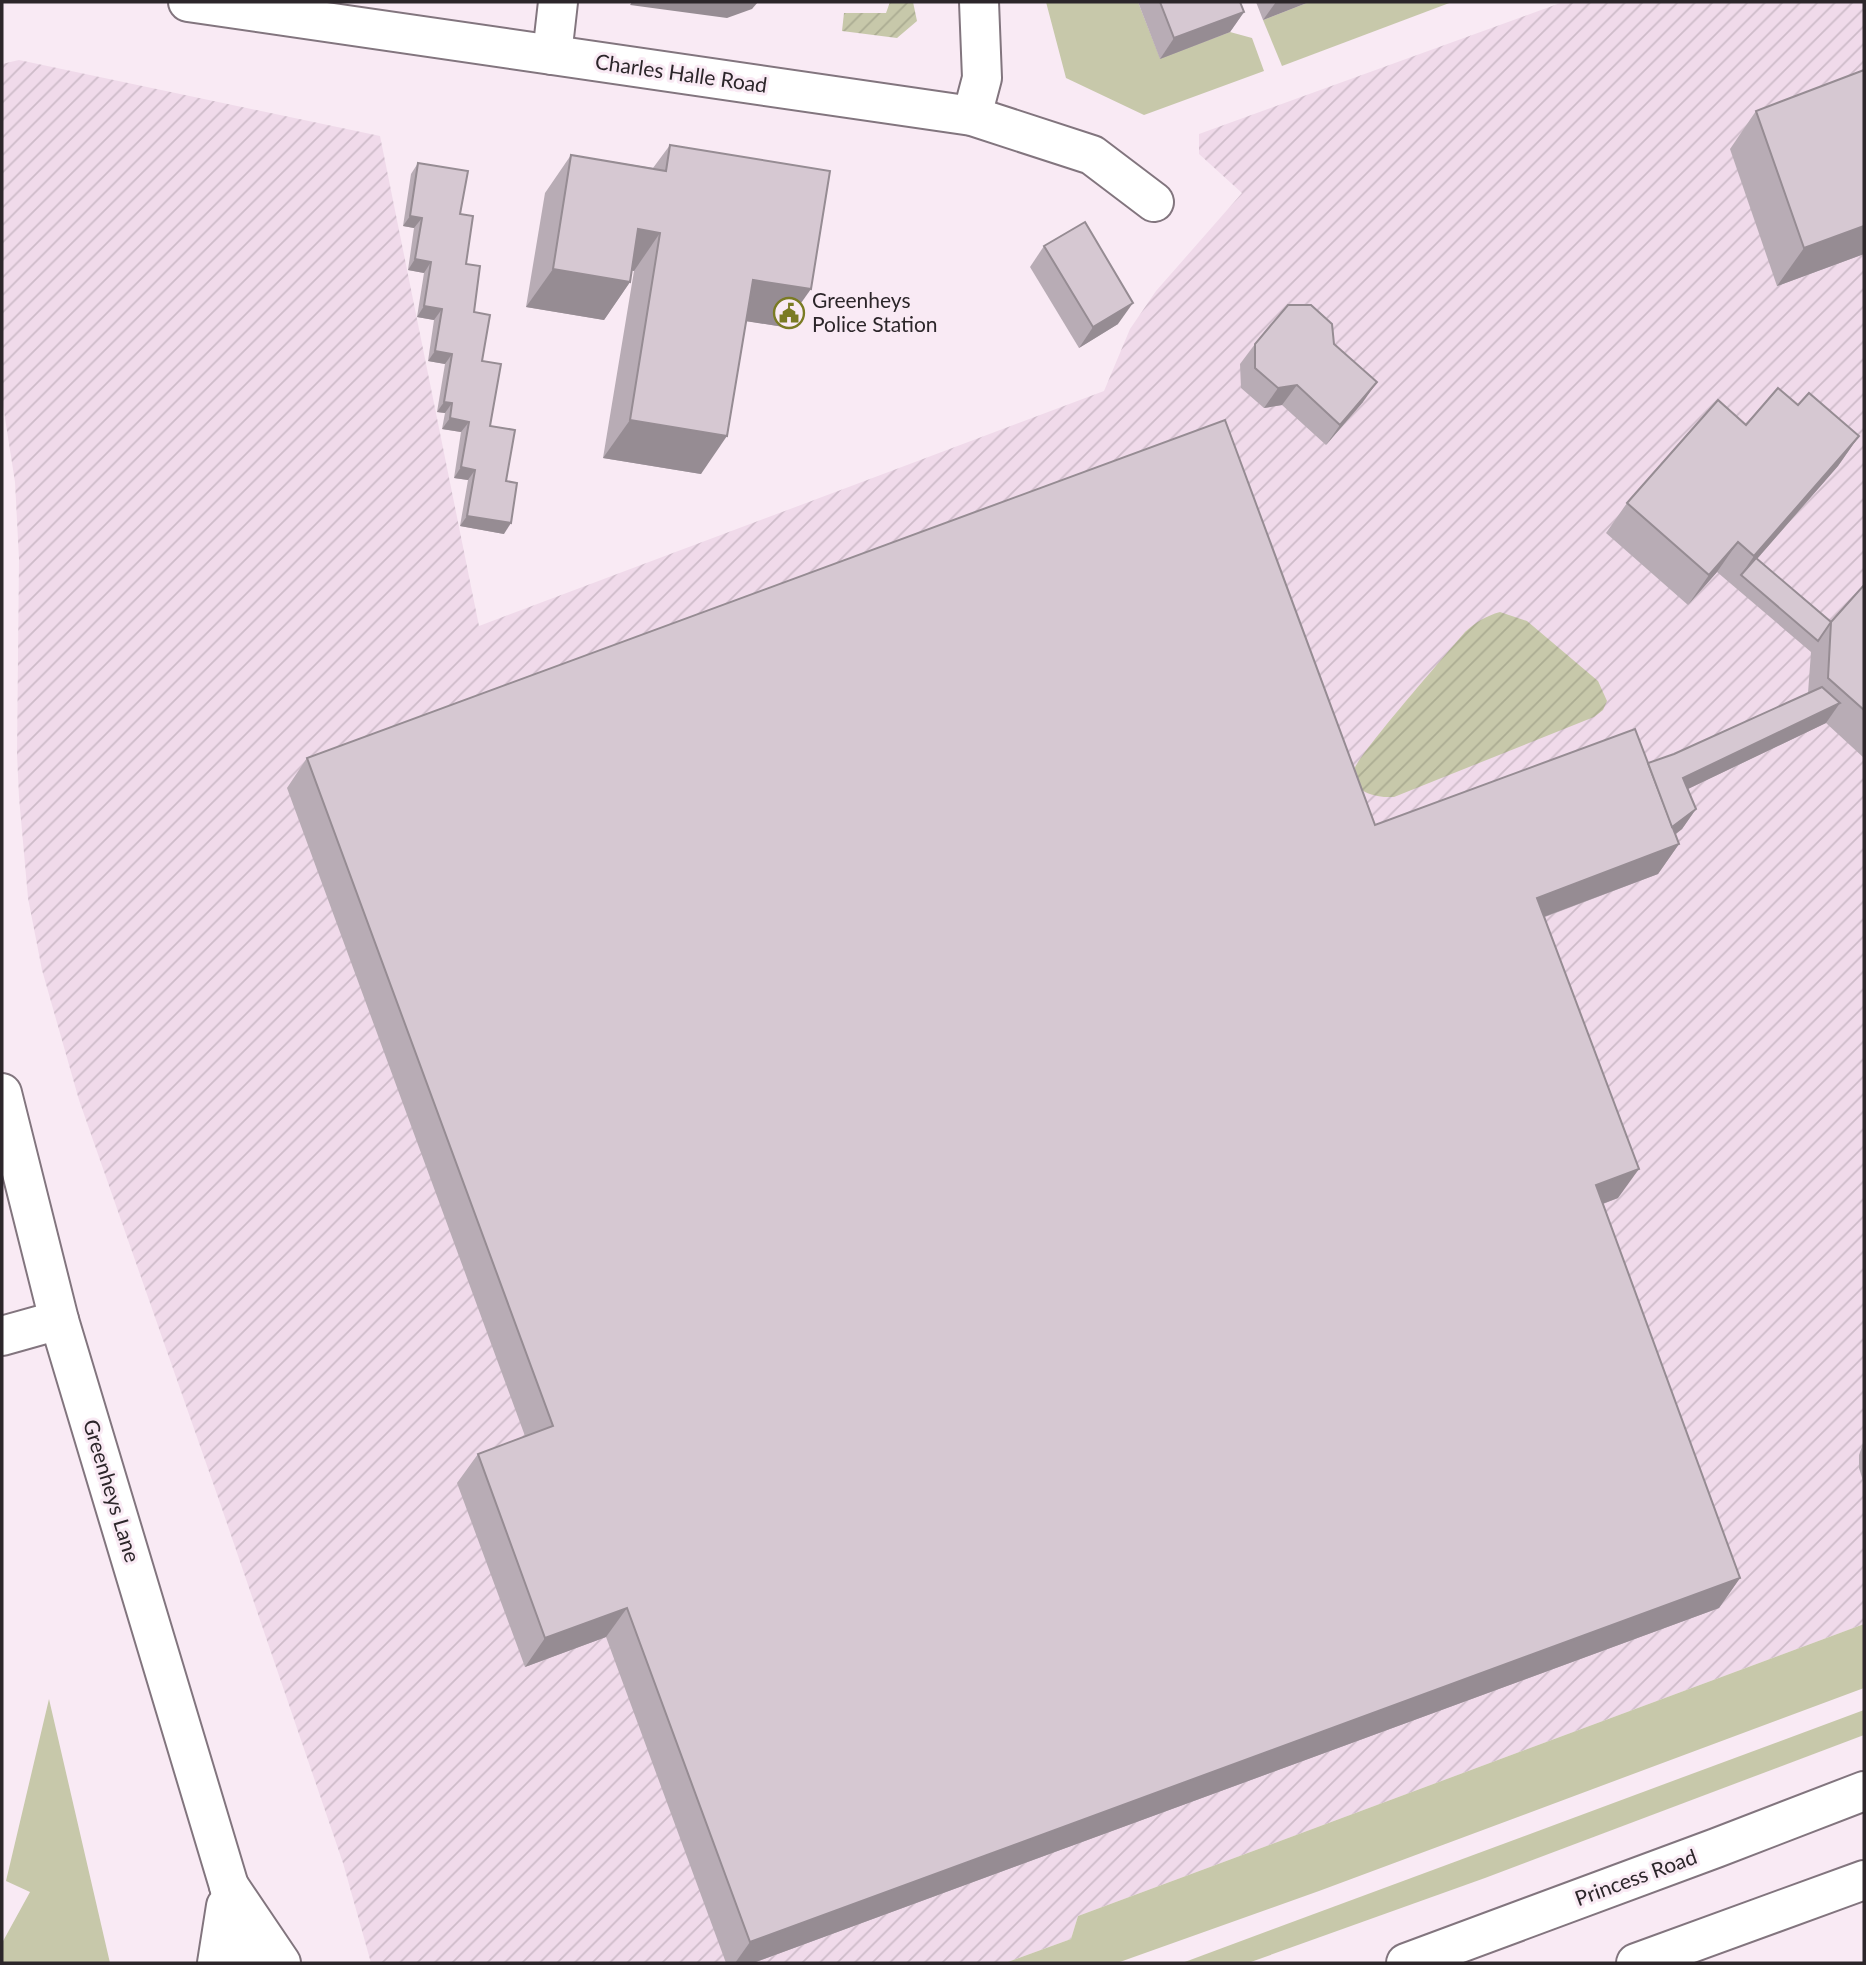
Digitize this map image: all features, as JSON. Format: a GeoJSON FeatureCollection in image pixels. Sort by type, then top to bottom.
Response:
{"type":"FeatureCollection","features":[{"type":"Feature","properties":{"kind":"main road","name":"Charles Halle Road"},"geometry":{"type":"LineString","coordinates":[[188,2],[972,117],[1091,155],[1154,202]]}},
{"type":"Feature","properties":{"kind":"main road"},"geometry":{"type":"LineString","coordinates":[[552,55],[558,2]]}},
{"type":"Feature","properties":{"kind":"main road"},"geometry":{"type":"LineString","coordinates":[[972,117],[982,78],[979,2]]}},
{"type":"Feature","properties":{"kind":"main road","name":"Greenheys Lane"},"geometry":{"type":"LineString","coordinates":[[2,1093],[59,1320],[229,1886],[248,1963]]}},
{"type":"Feature","properties":{"kind":"main road"},"geometry":{"type":"LineString","coordinates":[[2,1336],[59,1320]]}},
{"type":"Feature","properties":{"kind":"main road","name":"Princess Road"},"geometry":{"type":"LineString","coordinates":[[1406,1963],[1716,1849],[1864,1791]]}},
{"type":"Feature","properties":{"kind":"main road"},"geometry":{"type":"LineString","coordinates":[[1636,1963],[1864,1880]]}},
{"type":"Feature","properties":{"kind":"main road"},"geometry":{"type":"LineString","coordinates":[[229,1886],[281,1963]]}},
{"type":"Feature","properties":{"kind":"main road","name":"Greenheys Lane"},"geometry":{"type":"LineString","coordinates":[[217,1963],[229,1886]]}},
{"type":"Feature","properties":{"kind":"shaded area"},"geometry":{"type":"Polygon","coordinates":[[[1563,2],[1864,2],[1864,1624],[1078,1916],[1071,1939],[1005,1963],[371,1963],[343,1863],[79,1100],[42,970],[28,898],[17,754],[19,559],[15,482],[2,399],[2,64],[19,60],[380,136],[479,626],[1104,391],[1130,329],[1156,291],[1242,193],[1199,154],[1199,134],[1563,2]]]}},
{"type":"Feature","properties":{"kind":"green space"},"geometry":{"type":"Polygon","coordinates":[[[890,2],[913,2],[917,21],[897,38],[842,31],[844,13],[886,13],[890,2]]]}},
{"type":"Feature","properties":{"kind":"green space"},"geometry":{"type":"Polygon","coordinates":[[[1046,2],[1138,2],[1160,58],[1230,32],[1252,38],[1264,71],[1144,115],[1066,78],[1046,2]]]}},
{"type":"Feature","properties":{"kind":"green space"},"geometry":{"type":"Polygon","coordinates":[[[1309,2],[1452,2],[1282,66],[1263,20],[1309,2]]]}},
{"type":"Feature","properties":{"kind":"green space"},"geometry":{"type":"Polygon","coordinates":[[[1500,612],[1527,621],[1598,681],[1607,701],[1603,710],[1594,717],[1394,797],[1374,795],[1361,789],[1353,772],[1369,747],[1465,632],[1481,620],[1500,612]]]}},
{"type":"Feature","properties":{"kind":"green space"},"geometry":{"type":"Polygon","coordinates":[[[1864,1624],[1864,1688],[1319,1891],[1117,1963],[1005,1963],[1071,1939],[1078,1916],[1864,1624]]]}},
{"type":"Feature","properties":{"kind":"green space"},"geometry":{"type":"Polygon","coordinates":[[[49,1699],[110,1963],[2,1963],[2,1943],[30,1892],[6,1881],[49,1699]]]}},
{"type":"Feature","properties":{"kind":"green space"},"geometry":{"type":"Polygon","coordinates":[[[1864,1710],[1864,1735],[1485,1878],[1248,1963],[1182,1963],[1864,1710]]]}},
{"type":"Feature","properties":{"kind":"building"},"geometry":{"type":"Polygon","coordinates":[[[1160,2],[1240,2],[1244,12],[1174,38],[1160,2]]]}},
{"type":"Feature","properties":{"kind":"building"},"geometry":{"type":"Polygon","coordinates":[[[1864,70],[1864,226],[1804,248],[1756,111],[1864,70]]]}},
{"type":"Feature","properties":{"kind":"building"},"geometry":{"type":"Polygon","coordinates":[[[670,145],[830,171],[811,289],[753,280],[727,436],[630,420],[660,233],[638,229],[630,282],[553,269],[571,155],[666,171],[670,145]]]}},
{"type":"Feature","properties":{"kind":"building"},"geometry":{"type":"Polygon","coordinates":[[[418,163],[468,171],[460,214],[473,216],[466,264],[480,266],[474,312],[490,315],[482,361],[501,364],[490,426],[515,430],[506,481],[517,483],[511,523],[467,516],[475,470],[461,467],[469,422],[450,418],[452,403],[444,402],[452,354],[435,351],[442,309],[424,306],[431,262],[415,259],[422,218],[410,216],[418,163]]]}},
{"type":"Feature","properties":{"kind":"building"},"geometry":{"type":"Polygon","coordinates":[[[1085,222],[1133,303],[1093,327],[1044,246],[1085,222]]]}},
{"type":"Feature","properties":{"kind":"building"},"geometry":{"type":"Polygon","coordinates":[[[1288,305],[1311,305],[1332,324],[1334,344],[1377,382],[1340,425],[1297,385],[1278,388],[1255,368],[1255,344],[1288,305]]]}},
{"type":"Feature","properties":{"kind":"building"},"geometry":{"type":"Polygon","coordinates":[[[1778,388],[1798,405],[1809,393],[1859,436],[1754,556],[1738,542],[1709,575],[1627,503],[1718,400],[1746,425],[1778,388]]]}},
{"type":"Feature","properties":{"kind":"building"},"geometry":{"type":"Polygon","coordinates":[[[1225,420],[1375,825],[1635,729],[1679,844],[1537,898],[1639,1169],[1596,1185],[1740,1578],[750,1942],[627,1608],[545,1638],[478,1454],[553,1426],[307,758],[1225,420]]]}},
{"type":"Feature","properties":{"kind":"building"},"geometry":{"type":"Polygon","coordinates":[[[1756,558],[1831,622],[1818,641],[1741,575],[1756,558]]]}},
{"type":"Feature","properties":{"kind":"building"},"geometry":{"type":"Polygon","coordinates":[[[1864,585],[1864,710],[1828,678],[1831,622],[1864,585]]]}},
{"type":"Feature","properties":{"kind":"building"},"geometry":{"type":"Polygon","coordinates":[[[1822,687],[1840,703],[1683,778],[1696,809],[1672,827],[1648,763],[1674,754],[1822,687]]]}},
{"type":"Feature","properties":{"kind":"place","name":"Greenheys Police Station"},"geometry":{"type":"Point","coordinates":[789,313]}}]}
